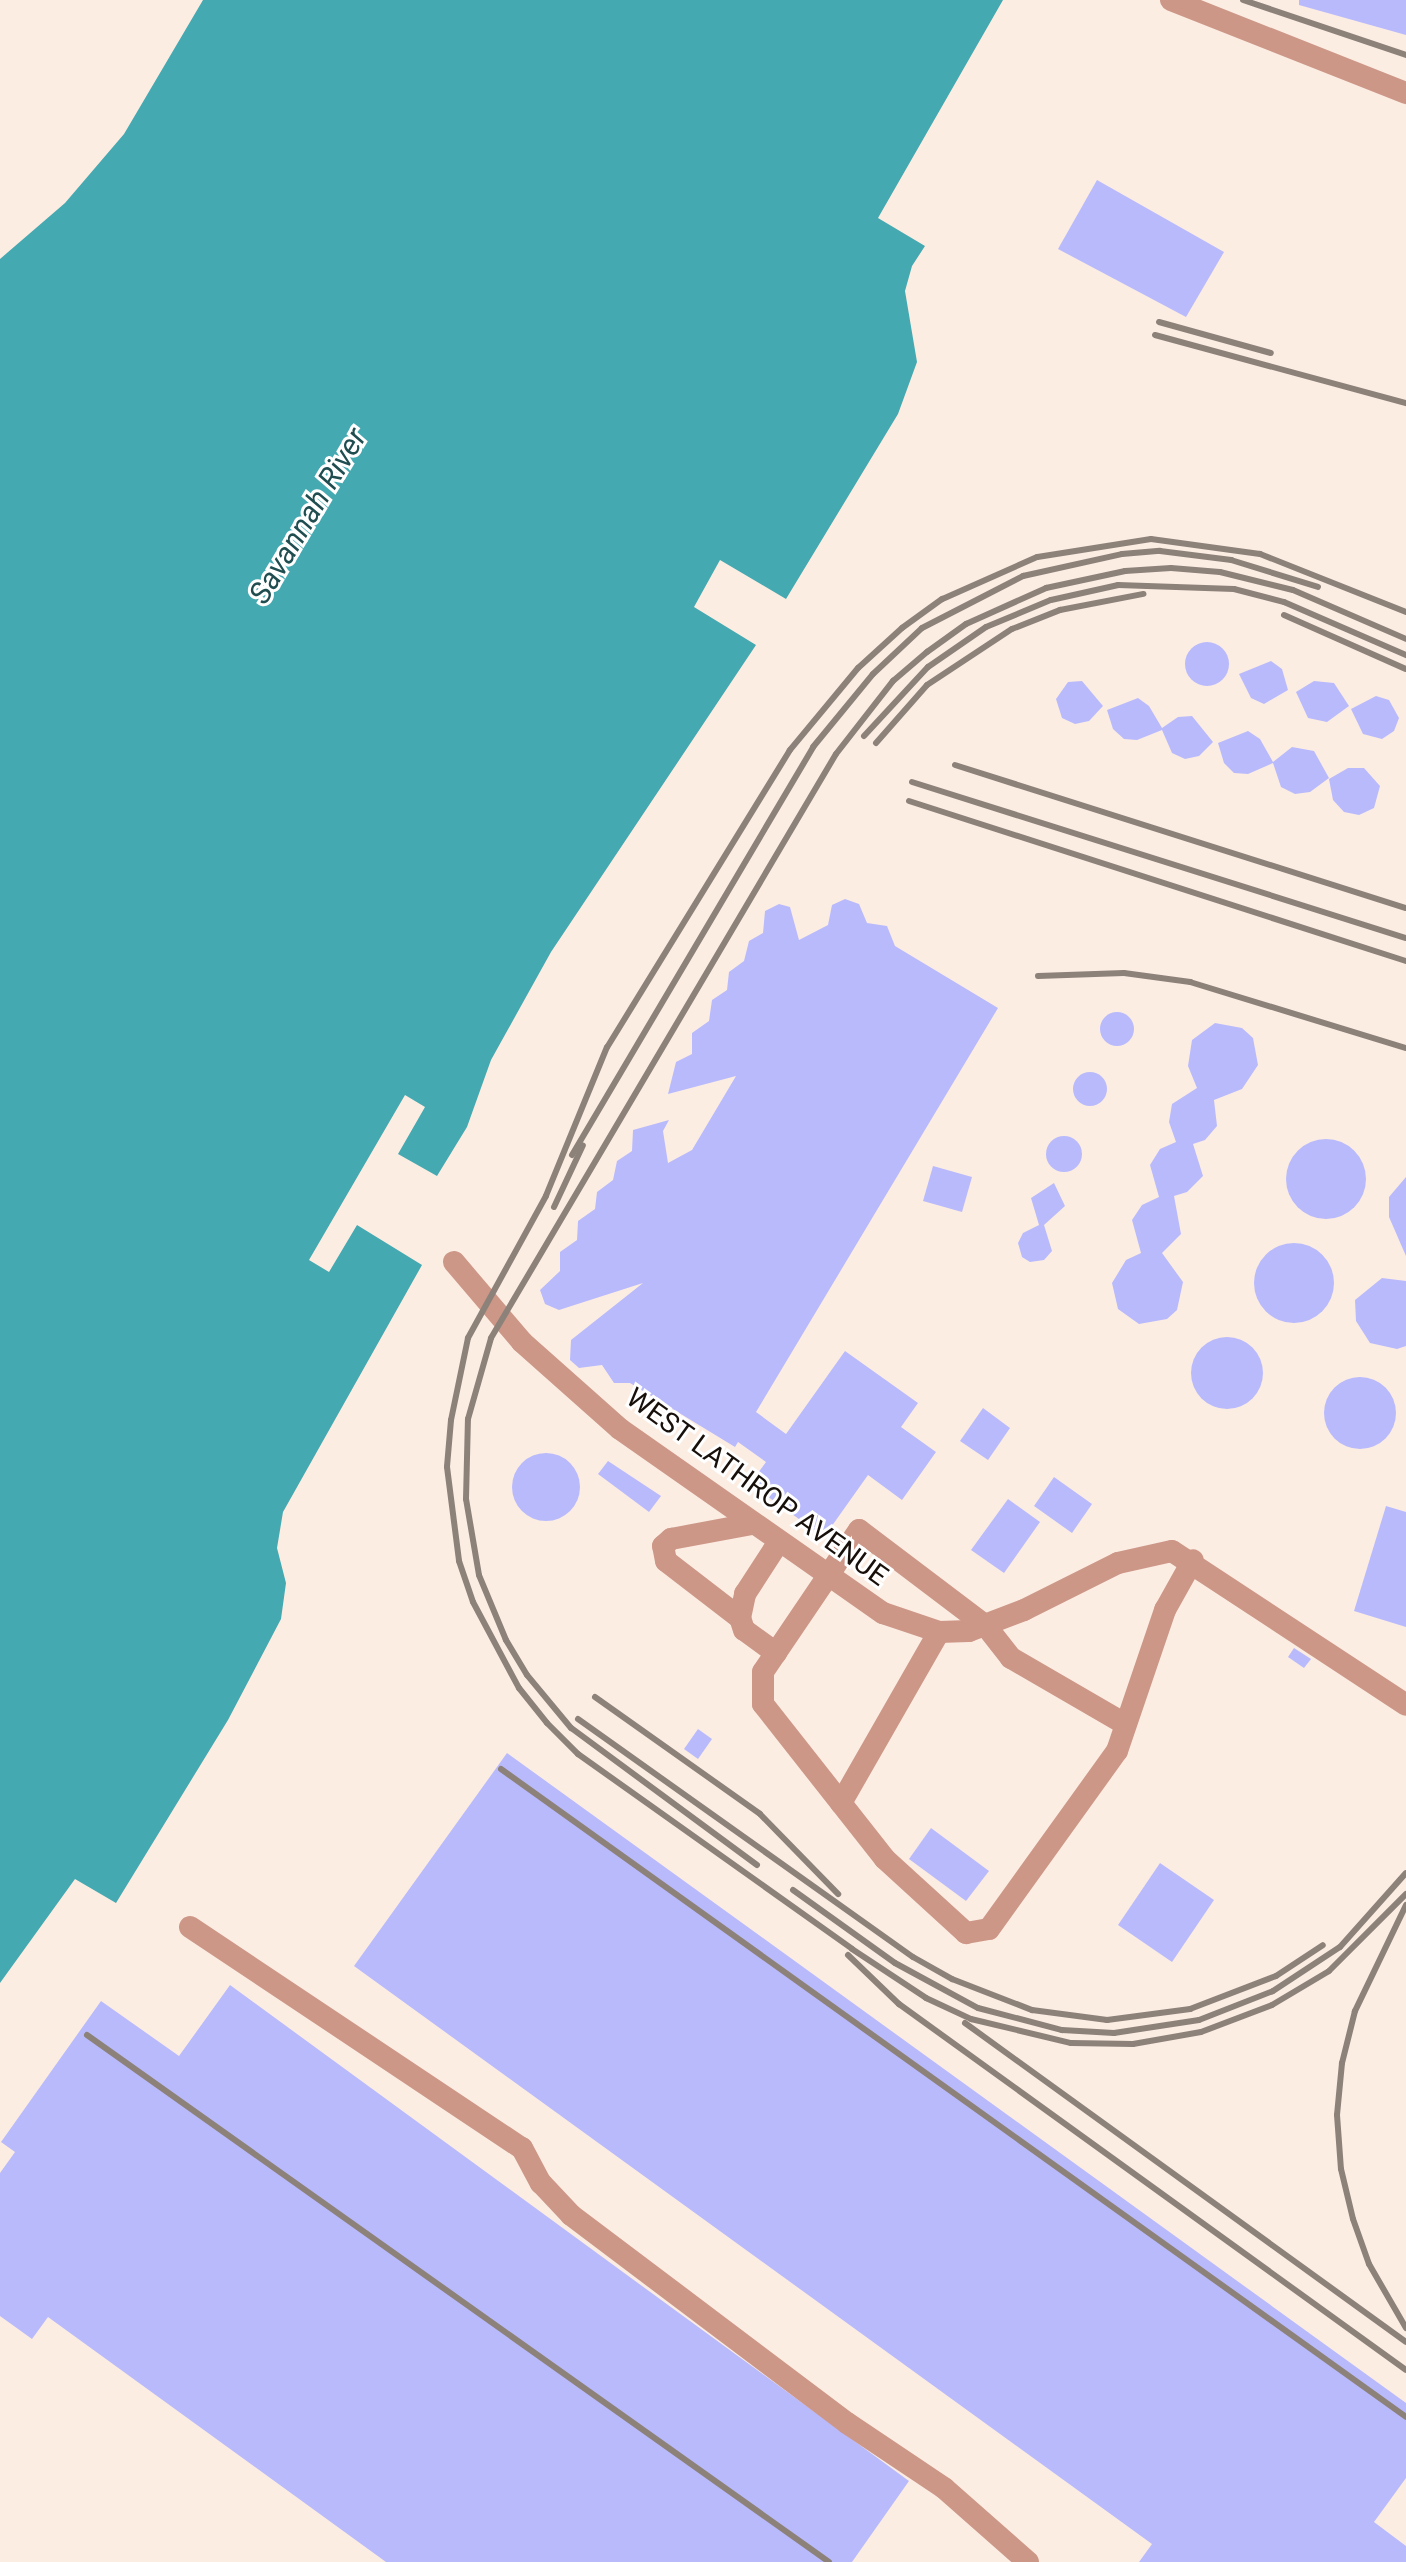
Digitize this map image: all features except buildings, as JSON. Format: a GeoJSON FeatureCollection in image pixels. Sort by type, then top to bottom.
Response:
{"type":"FeatureCollection","features":[{"type":"Feature","properties":{"kind":"street"},"geometry":{"type":"LineString","coordinates":[[1171,0],[1406,93]]}},
{"type":"Feature","properties":{"kind":"street","name":"WEST LATHROP AVENUE"},"geometry":{"type":"LineString","coordinates":[[454,1262],[565,1382],[751,1524],[883,1613],[939,1632],[986,1626],[1118,1563],[1152,1552],[1172,1551],[1193,1560],[1406,1705]]}},
{"type":"Feature","properties":{"kind":"street"},"geometry":{"type":"LineString","coordinates":[[740,1618],[666,1561],[663,1546],[671,1539],[751,1524]]}},
{"type":"Feature","properties":{"kind":"street"},"geometry":{"type":"LineString","coordinates":[[1125,1724],[1011,1658],[986,1626],[859,1530],[763,1672],[763,1704],[885,1859],[966,1933],[989,1929],[1117,1751],[1165,1610],[1193,1560]]}},
{"type":"Feature","properties":{"kind":"street"},"geometry":{"type":"LineString","coordinates":[[776,1653],[744,1630],[740,1618],[745,1594],[778,1543]]}},
{"type":"Feature","properties":{"kind":"street"},"geometry":{"type":"LineString","coordinates":[[841,1803],[939,1632]]}},
{"type":"Feature","properties":{"kind":"street"},"geometry":{"type":"LineString","coordinates":[[190,1927],[522,2148],[541,2183],[571,2215],[847,2423],[944,2488],[1028,2562]]}},
{"type":"Feature","properties":{"kind":"water","name":"Savannah River"},"geometry":{"type":"Polygon","coordinates":[[[203,0],[1003,0],[878,218],[925,246],[912,266],[905,291],[917,362],[898,414],[786,599],[720,560],[694,607],[756,645],[551,952],[491,1060],[467,1127],[437,1176],[398,1154],[425,1107],[405,1095],[309,1260],[329,1272],[357,1225],[422,1265],[283,1512],[277,1548],[286,1583],[281,1619],[228,1720],[116,1903],[75,1879],[0,1983],[0,259],[65,203],[124,134],[203,0]]]}},
{"type":"Feature","properties":{"kind":"railway"},"geometry":{"type":"LineString","coordinates":[[1243,0],[1406,55]]}},
{"type":"Feature","properties":{"kind":"railway"},"geometry":{"type":"LineString","coordinates":[[1159,322],[1271,353]]}},
{"type":"Feature","properties":{"kind":"railway"},"geometry":{"type":"LineString","coordinates":[[1155,335],[1406,403]]}},
{"type":"Feature","properties":{"kind":"railway"},"geometry":{"type":"LineString","coordinates":[[1406,612],[1260,554],[1151,539],[1037,557],[942,599],[902,628],[858,668],[790,750],[607,1047],[546,1196],[468,1338],[451,1420],[447,1467],[459,1561],[473,1602],[519,1688],[547,1723],[578,1754],[852,1949],[926,1998],[971,2019],[1071,2043],[1133,2044],[1201,2032],[1272,2005],[1329,1971],[1406,1894]]}},
{"type":"Feature","properties":{"kind":"railway"},"geometry":{"type":"LineString","coordinates":[[572,1155],[813,747],[873,674],[922,628],[1023,576],[1122,554],[1160,551],[1231,560],[1318,587]]}},
{"type":"Feature","properties":{"kind":"railway"},"geometry":{"type":"LineString","coordinates":[[757,1865],[571,1728],[527,1675],[506,1640],[479,1575],[466,1499],[468,1419],[491,1338],[836,754],[893,681],[927,652],[966,624],[1046,588],[1125,571],[1171,568],[1220,572],[1293,590],[1406,639]]}},
{"type":"Feature","properties":{"kind":"railway"},"geometry":{"type":"LineString","coordinates":[[864,736],[928,667],[986,627],[1051,600],[1118,585],[1234,589],[1284,602],[1406,655]]}},
{"type":"Feature","properties":{"kind":"railway"},"geometry":{"type":"LineString","coordinates":[[876,743],[927,685],[1012,629],[1060,610],[1143,594]]}},
{"type":"Feature","properties":{"kind":"railway"},"geometry":{"type":"LineString","coordinates":[[1284,615],[1406,669]]}},
{"type":"Feature","properties":{"kind":"railway"},"geometry":{"type":"LineString","coordinates":[[955,765],[1406,908]]}},
{"type":"Feature","properties":{"kind":"railway"},"geometry":{"type":"LineString","coordinates":[[912,782],[1406,938]]}},
{"type":"Feature","properties":{"kind":"railway"},"geometry":{"type":"LineString","coordinates":[[909,801],[1406,961]]}},
{"type":"Feature","properties":{"kind":"railway"},"geometry":{"type":"LineString","coordinates":[[1038,976],[1124,973],[1190,982],[1406,1048]]}},
{"type":"Feature","properties":{"kind":"railway"},"geometry":{"type":"LineString","coordinates":[[554,1207],[583,1145]]}},
{"type":"Feature","properties":{"kind":"railway"},"geometry":{"type":"LineString","coordinates":[[595,1697],[760,1814],[838,1894]]}},
{"type":"Feature","properties":{"kind":"railway"},"geometry":{"type":"LineString","coordinates":[[578,1719],[913,1957],[952,1979],[1032,2010],[1107,2020],[1190,2009],[1276,1976],[1323,1945]]}},
{"type":"Feature","properties":{"kind":"railway"},"geometry":{"type":"LineString","coordinates":[[501,1769],[1406,2417]]}},
{"type":"Feature","properties":{"kind":"railway"},"geometry":{"type":"LineString","coordinates":[[793,1890],[895,1963],[978,2008],[1062,2030],[1114,2033],[1199,2020],[1273,1991],[1340,1947],[1406,1873]]}},
{"type":"Feature","properties":{"kind":"railway"},"geometry":{"type":"LineString","coordinates":[[1406,1905],[1355,2011],[1342,2063],[1337,2115],[1341,2169],[1353,2219],[1369,2264],[1406,2328]]}},
{"type":"Feature","properties":{"kind":"railway"},"geometry":{"type":"LineString","coordinates":[[848,1955],[899,2004],[1406,2370]]}},
{"type":"Feature","properties":{"kind":"railway"},"geometry":{"type":"LineString","coordinates":[[965,2023],[1406,2342]]}},
{"type":"Feature","properties":{"kind":"railway"},"geometry":{"type":"LineString","coordinates":[[87,2035],[829,2562]]}}]}
